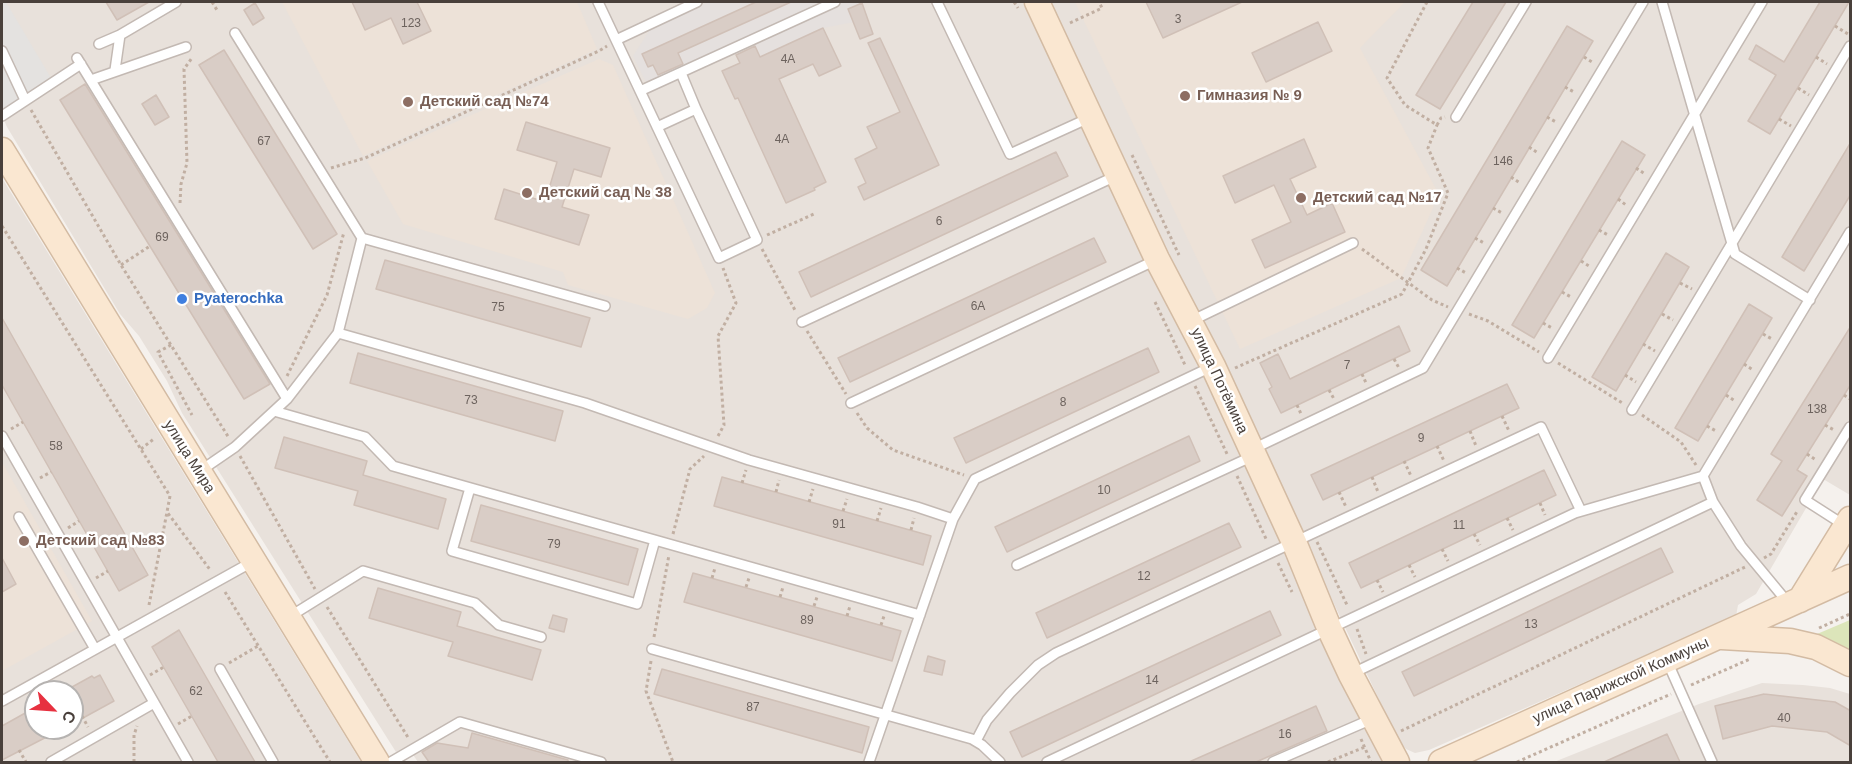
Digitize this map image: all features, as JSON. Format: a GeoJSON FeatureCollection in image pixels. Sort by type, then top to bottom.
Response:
{"type":"FeatureCollection","features":[{"type":"Feature","properties":{"kind":"main road","name":"улица Потёмина"},"geometry":{"type":"LineString","coordinates":[[1037,2],[1157,260],[1191,321],[1223,368],[1252,453],[1294,542],[1330,630],[1397,762]]}},
{"type":"Feature","properties":{"kind":"main road","name":"улица Мира"},"geometry":{"type":"LineString","coordinates":[[2,150],[377,762]]}},
{"type":"Feature","properties":{"kind":"main road"},"geometry":{"type":"LineString","coordinates":[[1795,602],[1848,522]]}},
{"type":"Feature","properties":{"kind":"main road","name":"улица Парижской Коммуны"},"geometry":{"type":"LineString","coordinates":[[1441,762],[1851,577]]}},
{"type":"Feature","properties":{"kind":"main road"},"geometry":{"type":"LineString","coordinates":[[1717,637],[1790,641],[1816,647],[1851,664]]}},
{"type":"Feature","properties":{"kind":"lane"},"geometry":{"type":"LineString","coordinates":[[99,45],[176,2]]}},
{"type":"Feature","properties":{"kind":"lane"},"geometry":{"type":"LineString","coordinates":[[598,2],[719,258],[757,240],[681,73]]}},
{"type":"Feature","properties":{"kind":"lane"},"geometry":{"type":"LineString","coordinates":[[616,40],[683,4],[697,2]]}},
{"type":"Feature","properties":{"kind":"lane"},"geometry":{"type":"LineString","coordinates":[[640,91],[835,2]]}},
{"type":"Feature","properties":{"kind":"lane"},"geometry":{"type":"LineString","coordinates":[[937,2],[1010,154],[1091,117]]}},
{"type":"Feature","properties":{"kind":"lane"},"geometry":{"type":"LineString","coordinates":[[1456,117],[1526,2]]}},
{"type":"Feature","properties":{"kind":"lane"},"geometry":{"type":"LineString","coordinates":[[1017,565],[1252,453],[1423,368],[1643,2]]}},
{"type":"Feature","properties":{"kind":"lane"},"geometry":{"type":"LineString","coordinates":[[1662,2],[1735,254],[1810,300]]}},
{"type":"Feature","properties":{"kind":"lane"},"geometry":{"type":"LineString","coordinates":[[1548,358],[1762,2]]}},
{"type":"Feature","properties":{"kind":"lane"},"geometry":{"type":"LineString","coordinates":[[236,33],[362,238],[605,306]]}},
{"type":"Feature","properties":{"kind":"lane"},"geometry":{"type":"LineString","coordinates":[[115,70],[120,35]]}},
{"type":"Feature","properties":{"kind":"lane"},"geometry":{"type":"LineString","coordinates":[[1633,410],[1851,46]]}},
{"type":"Feature","properties":{"kind":"lane"},"geometry":{"type":"LineString","coordinates":[[91,80],[186,47]]}},
{"type":"Feature","properties":{"kind":"lane"},"geometry":{"type":"LineString","coordinates":[[2,51],[25,100]]}},
{"type":"Feature","properties":{"kind":"lane"},"geometry":{"type":"LineString","coordinates":[[2,116],[79,61],[287,399]]}},
{"type":"Feature","properties":{"kind":"lane"},"geometry":{"type":"LineString","coordinates":[[657,127],[696,109]]}},
{"type":"Feature","properties":{"kind":"lane"},"geometry":{"type":"LineString","coordinates":[[802,322],[1118,174]]}},
{"type":"Feature","properties":{"kind":"lane"},"geometry":{"type":"LineString","coordinates":[[1047,762],[1581,511],[1703,476],[1851,232]]}},
{"type":"Feature","properties":{"kind":"lane"},"geometry":{"type":"LineString","coordinates":[[198,472],[235,447],[287,399],[338,333],[362,238]]}},
{"type":"Feature","properties":{"kind":"lane"},"geometry":{"type":"LineString","coordinates":[[1191,321],[1353,243]]}},
{"type":"Feature","properties":{"kind":"lane"},"geometry":{"type":"LineString","coordinates":[[851,403],[1157,260]]}},
{"type":"Feature","properties":{"kind":"lane"},"geometry":{"type":"LineString","coordinates":[[338,333],[585,403],[749,460],[952,519]]}},
{"type":"Feature","properties":{"kind":"lane"},"geometry":{"type":"LineString","coordinates":[[869,762],[952,519],[975,479],[1223,368]]}},
{"type":"Feature","properties":{"kind":"lane"},"geometry":{"type":"LineString","coordinates":[[274,411],[365,437],[393,466],[920,615]]}},
{"type":"Feature","properties":{"kind":"lane"},"geometry":{"type":"LineString","coordinates":[[976,741],[987,720],[1010,693],[1038,665],[1056,653],[1541,427],[1581,511]]}},
{"type":"Feature","properties":{"kind":"lane"},"geometry":{"type":"LineString","coordinates":[[1848,522],[1805,500],[1851,427]]}},
{"type":"Feature","properties":{"kind":"lane"},"geometry":{"type":"LineString","coordinates":[[2,436],[188,762]]}},
{"type":"Feature","properties":{"kind":"lane"},"geometry":{"type":"LineString","coordinates":[[1703,476],[1713,502],[1754,562],[1795,602]]}},
{"type":"Feature","properties":{"kind":"lane"},"geometry":{"type":"LineString","coordinates":[[470,488],[452,551],[638,604],[655,540]]}},
{"type":"Feature","properties":{"kind":"lane"},"geometry":{"type":"LineString","coordinates":[[1351,675],[1713,502]]}},
{"type":"Feature","properties":{"kind":"lane"},"geometry":{"type":"LineString","coordinates":[[19,517],[94,649]]}},
{"type":"Feature","properties":{"kind":"lane"},"geometry":{"type":"LineString","coordinates":[[2,701],[254,560]]}},
{"type":"Feature","properties":{"kind":"lane"},"geometry":{"type":"LineString","coordinates":[[289,617],[363,571],[476,603],[499,625],[541,637]]}},
{"type":"Feature","properties":{"kind":"lane"},"geometry":{"type":"LineString","coordinates":[[652,649],[976,741],[1000,762]]}},
{"type":"Feature","properties":{"kind":"lane"},"geometry":{"type":"LineString","coordinates":[[1666,660],[1712,762]]}},
{"type":"Feature","properties":{"kind":"lane"},"geometry":{"type":"LineString","coordinates":[[220,669],[273,762]]}},
{"type":"Feature","properties":{"kind":"lane"},"geometry":{"type":"LineString","coordinates":[[51,762],[154,703]]}},
{"type":"Feature","properties":{"kind":"lane"},"geometry":{"type":"LineString","coordinates":[[391,762],[460,722],[601,762]]}},
{"type":"Feature","properties":{"kind":"lane"},"geometry":{"type":"LineString","coordinates":[[1272,762],[1379,728]]}},
{"type":"Feature","properties":{"kind":"path"},"geometry":{"type":"LineString","coordinates":[[212,2],[217,10]]}},
{"type":"Feature","properties":{"kind":"path"},"geometry":{"type":"LineString","coordinates":[[1070,22],[1102,8],[1099,2]]}},
{"type":"Feature","properties":{"kind":"path"},"geometry":{"type":"LineString","coordinates":[[1427,2],[1387,78],[1405,105],[1437,126]]}},
{"type":"Feature","properties":{"kind":"path"},"geometry":{"type":"LineString","coordinates":[[1835,26],[1851,36]]}},
{"type":"Feature","properties":{"kind":"path"},"geometry":{"type":"LineString","coordinates":[[320,170],[365,158],[599,51],[616,40]]}},
{"type":"Feature","properties":{"kind":"path"},"geometry":{"type":"LineString","coordinates":[[180,204],[181,184],[188,163],[184,69],[192,58]]}},
{"type":"Feature","properties":{"kind":"path"},"geometry":{"type":"LineString","coordinates":[[25,100],[121,265],[235,447],[320,597],[415,748]]}},
{"type":"Feature","properties":{"kind":"path"},"geometry":{"type":"LineString","coordinates":[[1223,368],[1402,294],[1426,249],[1448,193],[1428,148],[1441,118],[1456,117]]}},
{"type":"Feature","properties":{"kind":"path"},"geometry":{"type":"LineString","coordinates":[[814,214],[757,240],[802,322],[851,403],[867,428],[893,450],[975,479]]}},
{"type":"Feature","properties":{"kind":"path"},"geometry":{"type":"LineString","coordinates":[[281,389],[327,295],[348,216]]}},
{"type":"Feature","properties":{"kind":"path"},"geometry":{"type":"LineString","coordinates":[[2,226],[170,496],[146,620]]}},
{"type":"Feature","properties":{"kind":"path"},"geometry":{"type":"LineString","coordinates":[[1353,243],[1432,300],[1488,321],[1633,410],[1681,442],[1703,476]]}},
{"type":"Feature","properties":{"kind":"path"},"geometry":{"type":"LineString","coordinates":[[121,265],[150,246]]}},
{"type":"Feature","properties":{"kind":"path"},"geometry":{"type":"LineString","coordinates":[[673,762],[646,691],[670,545],[690,469],[714,447],[724,425],[718,336],[736,303],[719,258]]}},
{"type":"Feature","properties":{"kind":"path"},"geometry":{"type":"LineString","coordinates":[[171,345],[158,352],[192,415]]}},
{"type":"Feature","properties":{"kind":"path"},"geometry":{"type":"LineString","coordinates":[[1844,395],[1851,399]]}},
{"type":"Feature","properties":{"kind":"path"},"geometry":{"type":"LineString","coordinates":[[141,449],[154,438]]}},
{"type":"Feature","properties":{"kind":"path"},"geometry":{"type":"LineString","coordinates":[[1328,762],[1379,728],[1772,554],[1805,500]]}},
{"type":"Feature","properties":{"kind":"path"},"geometry":{"type":"LineString","coordinates":[[166,512],[194,552],[218,580],[330,762]]}},
{"type":"Feature","properties":{"kind":"path"},"geometry":{"type":"LineString","coordinates":[[220,669],[258,646]]}},
{"type":"Feature","properties":{"kind":"path"},"geometry":{"type":"LineString","coordinates":[[134,762],[134,735],[142,710]]}},
{"type":"Feature","properties":{"kind":"path"},"geometry":{"type":"LineString","coordinates":[[19,750],[26,762]]}},
{"type":"Feature","properties":{"kind":"shaded area"},"geometry":{"type":"Polygon","coordinates":[[[2,2],[1033,2],[1384,762],[418,762],[407,746],[396,752],[182,413],[167,381],[139,336],[120,314],[7,127],[2,115],[2,2]]]}},
{"type":"Feature","properties":{"kind":"shaded area"},"geometry":{"type":"Polygon","coordinates":[[[2,2],[6,2],[54,83],[2,113],[2,2]]]}},
{"type":"Feature","properties":{"kind":"shaded area","name":"Детский сад №74"},"geometry":{"type":"Polygon","coordinates":[[[282,2],[577,2],[597,49],[363,156],[282,2]]]}},
{"type":"Feature","properties":{"kind":"shaded area"},"geometry":{"type":"Polygon","coordinates":[[[708,2],[861,2],[868,16],[854,22],[823,28],[760,57],[754,45],[650,91],[633,56],[651,28],[708,2]]]}},
{"type":"Feature","properties":{"kind":"shaded area"},"geometry":{"type":"Polygon","coordinates":[[[1051,2],[1850,2],[1850,495],[1823,479],[1756,594],[1738,605],[1736,616],[1429,750],[1415,753],[1406,749],[1398,740],[1051,2]]]}},
{"type":"Feature","properties":{"kind":"shaded area","name":"Детский сад №17"},"geometry":{"type":"Polygon","coordinates":[[[1075,2],[1405,2],[1360,48],[1436,189],[1433,208],[1401,278],[1240,349],[1075,2]]]}},
{"type":"Feature","properties":{"kind":"shaded area","name":"Детский сад № 38"},"geometry":{"type":"Polygon","coordinates":[[[599,59],[613,65],[715,293],[707,308],[688,319],[568,285],[563,272],[403,224],[367,161],[599,59]]]}},
{"type":"Feature","properties":{"kind":"shaded area"},"geometry":{"type":"Polygon","coordinates":[[[2,178],[361,762],[2,762],[2,178]]]}},
{"type":"Feature","properties":{"kind":"shaded area","name":"Детский сад №83"},"geometry":{"type":"Polygon","coordinates":[[[2,462],[92,621],[2,671],[2,462]]]}},
{"type":"Feature","properties":{"kind":"shaded area"},"geometry":{"type":"Polygon","coordinates":[[[1762,683],[1830,688],[1850,694],[1850,762],[1554,762],[1699,704],[1762,683]]]}},
{"type":"Feature","properties":{"kind":"green space"},"geometry":{"type":"Polygon","coordinates":[[[1850,620],[1850,655],[1810,637],[1850,620]]]}},
{"type":"Feature","properties":{"kind":"building"},"geometry":{"type":"Polygon","coordinates":[[[106,2],[149,2],[117,20],[106,2]]]}},
{"type":"Feature","properties":{"kind":"building"},"geometry":{"type":"Polygon","coordinates":[[[352,2],[417,2],[431,31],[403,44],[391,18],[365,30],[352,2]]]}},
{"type":"Feature","properties":{"kind":"building"},"geometry":{"type":"Polygon","coordinates":[[[756,2],[791,2],[678,53],[683,64],[658,75],[653,65],[648,67],[642,54],[756,2]]]}},
{"type":"Feature","properties":{"kind":"building"},"geometry":{"type":"Polygon","coordinates":[[[1146,2],[1242,2],[1163,38],[1146,2]]]}},
{"type":"Feature","properties":{"kind":"building"},"geometry":{"type":"Polygon","coordinates":[[[1473,2],[1506,2],[1440,109],[1416,95],[1473,2]]]}},
{"type":"Feature","properties":{"kind":"building"},"geometry":{"type":"Polygon","coordinates":[[[1820,2],[1849,2],[1770,134],[1748,121],[1776,75],[1749,59],[1756,45],[1784,62],[1820,2]]]}},
{"type":"Feature","properties":{"kind":"building"},"geometry":{"type":"Polygon","coordinates":[[[255,3],[264,18],[253,25],[244,10],[255,3]]]}},
{"type":"Feature","properties":{"kind":"building"},"geometry":{"type":"Polygon","coordinates":[[[862,3],[873,34],[860,39],[848,9],[862,3]]]}},
{"type":"Feature","properties":{"kind":"building"},"geometry":{"type":"Polygon","coordinates":[[[1318,22],[1332,51],[1266,82],[1252,53],[1318,22]]]}},
{"type":"Feature","properties":{"kind":"building"},"geometry":{"type":"Polygon","coordinates":[[[1567,26],[1593,41],[1447,286],[1421,270],[1567,26]]]}},
{"type":"Feature","properties":{"kind":"building"},"geometry":{"type":"Polygon","coordinates":[[[823,28],[841,66],[819,76],[813,64],[779,79],[826,182],[814,188],[815,190],[786,203],[738,98],[735,99],[722,71],[740,63],[736,55],[755,46],[760,57],[823,28]]]}},
{"type":"Feature","properties":{"kind":"building"},"geometry":{"type":"Polygon","coordinates":[[[880,38],[939,165],[864,200],[858,187],[866,183],[855,159],[877,148],[867,127],[900,112],[868,43],[880,38]]]}},
{"type":"Feature","properties":{"kind":"building"},"geometry":{"type":"Polygon","coordinates":[[[224,50],[337,234],[313,249],[199,65],[224,50]]]}},
{"type":"Feature","properties":{"kind":"building"},"geometry":{"type":"Polygon","coordinates":[[[85,84],[270,384],[244,399],[60,100],[85,84]]]}},
{"type":"Feature","properties":{"kind":"building"},"geometry":{"type":"Polygon","coordinates":[[[156,95],[169,117],[155,125],[142,104],[156,95]]]}},
{"type":"Feature","properties":{"kind":"building"},"geometry":{"type":"Polygon","coordinates":[[[526,122],[610,148],[601,177],[574,169],[562,207],[589,215],[579,245],[495,219],[504,189],[545,202],[557,162],[517,150],[526,122]]]}},
{"type":"Feature","properties":{"kind":"building"},"geometry":{"type":"Polygon","coordinates":[[[1304,139],[1316,167],[1290,179],[1307,215],[1332,203],[1345,232],[1265,268],[1252,240],[1291,222],[1274,185],[1235,203],[1223,176],[1304,139]]]}},
{"type":"Feature","properties":{"kind":"building"},"geometry":{"type":"Polygon","coordinates":[[[1622,141],[1645,155],[1534,338],[1512,325],[1622,141]]]}},
{"type":"Feature","properties":{"kind":"building"},"geometry":{"type":"Polygon","coordinates":[[[1851,142],[1851,194],[1804,271],[1782,257],[1851,142]]]}},
{"type":"Feature","properties":{"kind":"building"},"geometry":{"type":"Polygon","coordinates":[[[1056,152],[1068,176],[811,297],[799,272],[1056,152]]]}},
{"type":"Feature","properties":{"kind":"building"},"geometry":{"type":"Polygon","coordinates":[[[1094,238],[1106,262],[850,382],[838,358],[1094,238]]]}},
{"type":"Feature","properties":{"kind":"building"},"geometry":{"type":"Polygon","coordinates":[[[1666,253],[1689,267],[1616,391],[1592,377],[1666,253]]]}},
{"type":"Feature","properties":{"kind":"building"},"geometry":{"type":"Polygon","coordinates":[[[385,260],[590,318],[581,347],[376,289],[385,260]]]}},
{"type":"Feature","properties":{"kind":"building"},"geometry":{"type":"Polygon","coordinates":[[[1749,304],[1772,318],[1698,441],[1675,428],[1749,304]]]}},
{"type":"Feature","properties":{"kind":"building"},"geometry":{"type":"Polygon","coordinates":[[[2,318],[148,575],[119,591],[2,385],[2,318]]]}},
{"type":"Feature","properties":{"kind":"building"},"geometry":{"type":"Polygon","coordinates":[[[1399,326],[1410,351],[1281,413],[1260,363],[1278,354],[1290,379],[1399,326]]]}},
{"type":"Feature","properties":{"kind":"building"},"geometry":{"type":"Polygon","coordinates":[[[1851,326],[1851,384],[1797,470],[1807,476],[1782,516],[1757,500],[1782,461],[1771,454],[1851,326]]]}},
{"type":"Feature","properties":{"kind":"building"},"geometry":{"type":"Polygon","coordinates":[[[1148,348],[1159,372],[966,463],[954,438],[1148,348]]]}},
{"type":"Feature","properties":{"kind":"building"},"geometry":{"type":"Polygon","coordinates":[[[358,353],[563,411],[555,441],[350,383],[358,353]]]}},
{"type":"Feature","properties":{"kind":"building"},"geometry":{"type":"Polygon","coordinates":[[[1507,384],[1519,408],[1323,500],[1311,475],[1507,384]]]}},
{"type":"Feature","properties":{"kind":"building"},"geometry":{"type":"Polygon","coordinates":[[[1189,436],[1200,461],[1007,552],[995,527],[1189,436]]]}},
{"type":"Feature","properties":{"kind":"building"},"geometry":{"type":"Polygon","coordinates":[[[284,437],[367,461],[363,475],[446,499],[438,529],[354,505],[358,491],[275,468],[284,437]]]}},
{"type":"Feature","properties":{"kind":"building"},"geometry":{"type":"Polygon","coordinates":[[[1544,470],[1556,495],[1361,588],[1349,563],[1544,470]]]}},
{"type":"Feature","properties":{"kind":"building"},"geometry":{"type":"Polygon","coordinates":[[[722,477],[931,536],[923,565],[714,506],[722,477]]]}},
{"type":"Feature","properties":{"kind":"building"},"geometry":{"type":"Polygon","coordinates":[[[481,505],[638,549],[628,585],[471,541],[481,505]]]}},
{"type":"Feature","properties":{"kind":"building"},"geometry":{"type":"Polygon","coordinates":[[[1229,523],[1241,547],[1047,638],[1036,613],[1229,523]]]}},
{"type":"Feature","properties":{"kind":"building"},"geometry":{"type":"Polygon","coordinates":[[[1661,548],[1673,572],[1414,696],[1402,672],[1661,548]]]}},
{"type":"Feature","properties":{"kind":"building"},"geometry":{"type":"Polygon","coordinates":[[[2,558],[16,584],[2,592],[2,558]]]}},
{"type":"Feature","properties":{"kind":"building"},"geometry":{"type":"Polygon","coordinates":[[[693,573],[901,631],[892,661],[684,602],[693,573]]]}},
{"type":"Feature","properties":{"kind":"building"},"geometry":{"type":"Polygon","coordinates":[[[378,588],[461,612],[457,626],[541,650],[532,680],[448,656],[453,642],[369,618],[378,588]]]}},
{"type":"Feature","properties":{"kind":"building"},"geometry":{"type":"Polygon","coordinates":[[[1270,611],[1281,635],[1022,757],[1010,732],[1270,611]]]}},
{"type":"Feature","properties":{"kind":"building"},"geometry":{"type":"Polygon","coordinates":[[[553,615],[567,619],[564,632],[549,628],[553,615]]]}},
{"type":"Feature","properties":{"kind":"building"},"geometry":{"type":"Polygon","coordinates":[[[179,630],[255,762],[218,762],[152,647],[179,630]]]}},
{"type":"Feature","properties":{"kind":"building"},"geometry":{"type":"Polygon","coordinates":[[[928,656],[945,661],[942,675],[924,671],[928,656]]]}},
{"type":"Feature","properties":{"kind":"building"},"geometry":{"type":"Polygon","coordinates":[[[662,669],[869,727],[862,753],[654,694],[662,669]]]}},
{"type":"Feature","properties":{"kind":"building"},"geometry":{"type":"Polygon","coordinates":[[[100,675],[114,701],[84,717],[84,680],[92,676],[94,678],[100,675]]]}},
{"type":"Feature","properties":{"kind":"building"},"geometry":{"type":"Polygon","coordinates":[[[1764,694],[1835,702],[1851,711],[1851,746],[1827,732],[1772,726],[1723,739],[1715,706],[1764,694]]]}},
{"type":"Feature","properties":{"kind":"building"},"geometry":{"type":"Polygon","coordinates":[[[1316,706],[1327,731],[1256,762],[1189,762],[1316,706]]]}},
{"type":"Feature","properties":{"kind":"building"},"geometry":{"type":"Polygon","coordinates":[[[24,714],[24,740],[41,740],[2,760],[2,726],[24,714]]]}},
{"type":"Feature","properties":{"kind":"building"},"geometry":{"type":"Polygon","coordinates":[[[472,733],[568,760],[568,762],[429,762],[422,752],[437,743],[468,748],[472,733]]]}},
{"type":"Feature","properties":{"kind":"building"},"geometry":{"type":"Polygon","coordinates":[[[1667,734],[1680,762],[1604,762],[1667,734]]]}},
{"type":"Feature","properties":{"kind":"place","name":"Гимназия № 9"},"geometry":{"type":"Point","coordinates":[1185,96]}},
{"type":"Feature","properties":{"kind":"place","name":"Детский сад №74"},"geometry":{"type":"Point","coordinates":[408,102]}},
{"type":"Feature","properties":{"kind":"place","name":"Детский сад № 38"},"geometry":{"type":"Point","coordinates":[527,193]}},
{"type":"Feature","properties":{"kind":"place","name":"Детский сад №17"},"geometry":{"type":"Point","coordinates":[1301,198]}},
{"type":"Feature","properties":{"kind":"place","name":"Pyaterochka"},"geometry":{"type":"Point","coordinates":[182,299]}},
{"type":"Feature","properties":{"kind":"place","name":"Детский сад №83"},"geometry":{"type":"Point","coordinates":[24,541]}}]}
